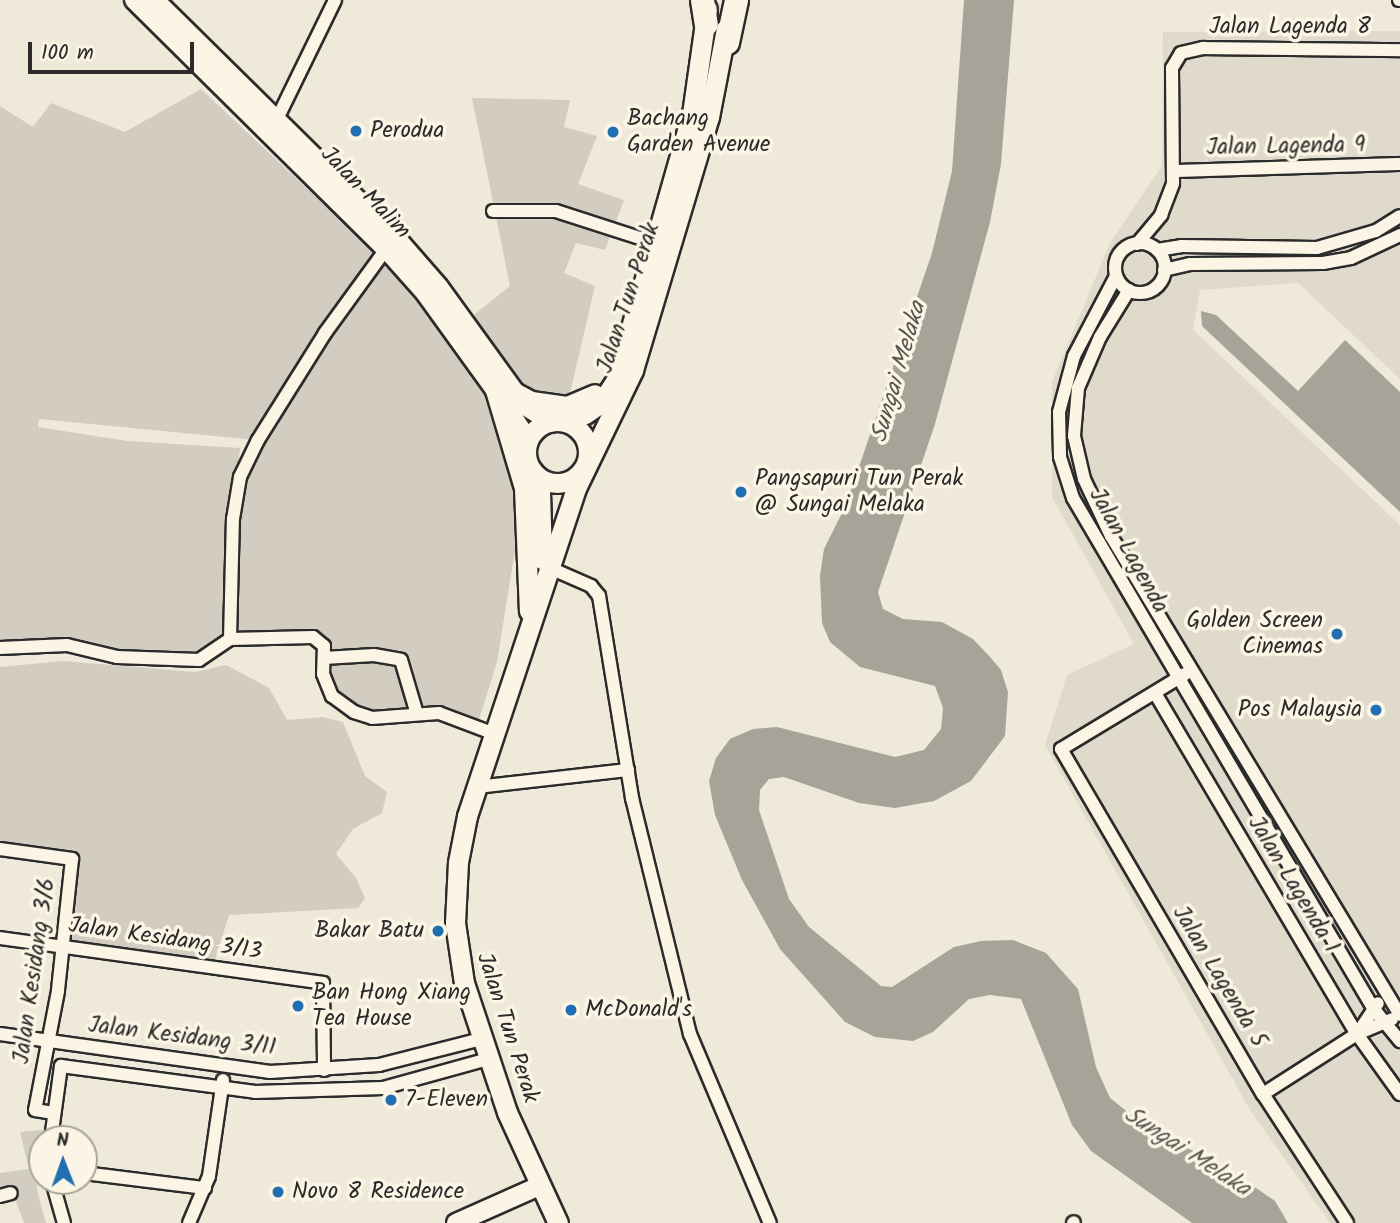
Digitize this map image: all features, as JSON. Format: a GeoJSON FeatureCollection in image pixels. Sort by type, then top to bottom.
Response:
{"type":"FeatureCollection","features":[{"type":"Feature","properties":{"kind":"highway"},"geometry":{"type":"LineString","coordinates":[[705,0],[706,24]]}},
{"type":"Feature","properties":{"kind":"highway"},"geometry":{"type":"LineString","coordinates":[[726,42],[736,0]]}},
{"type":"Feature","properties":{"kind":"main road","name":"Jalan Malim"},"geometry":{"type":"LineString","coordinates":[[134,0],[387,249],[504,391],[534,414],[555,422]]}},
{"type":"Feature","properties":{"kind":"main road","name":"Jalan Malim"},"geometry":{"type":"LineString","coordinates":[[155,0],[278,117],[439,287],[504,391],[523,432],[526,448]]}},
{"type":"Feature","properties":{"kind":"main road","name":"Jalan Tun Perak"},"geometry":{"type":"LineString","coordinates":[[558,1223],[538,1186],[488,1059],[464,983],[455,923],[460,850],[476,787],[587,459],[633,370],[689,190],[726,42],[726,0]]}},
{"type":"Feature","properties":{"kind":"main road","name":"Jalan Tun Perak"},"geometry":{"type":"LineString","coordinates":[[555,422],[585,414],[601,403],[621,365],[692,114],[706,24]]}},
{"type":"Feature","properties":{"kind":"main road"},"geometry":{"type":"LineString","coordinates":[[504,391],[531,401],[566,406],[598,392],[621,365]]}},
{"type":"Feature","properties":{"kind":"main road"},"geometry":{"type":"LineString","coordinates":[[504,391],[524,488],[530,564],[526,640]]}},
{"type":"Feature","properties":{"kind":"main road"},"geometry":{"type":"LineString","coordinates":[[555,422],[581,433],[587,459],[578,474],[562,482],[535,474],[526,448],[533,432],[555,422]]}},
{"type":"Feature","properties":{"kind":"main road","name":"Jalan Tun Perak"},"geometry":{"type":"LineString","coordinates":[[535,474],[541,505],[540,598]]}},
{"type":"Feature","properties":{"kind":"main road"},"geometry":{"type":"LineString","coordinates":[[456,1223],[538,1186]]}},
{"type":"Feature","properties":{"kind":"street"},"geometry":{"type":"LineString","coordinates":[[278,117],[335,0]]}},
{"type":"Feature","properties":{"kind":"street","name":"Jalan Lagenda 8"},"geometry":{"type":"LineString","coordinates":[[1175,171],[1172,68],[1181,53],[1203,48],[1400,50]]}},
{"type":"Feature","properties":{"kind":"street","name":"Jalan Lagenda 9"},"geometry":{"type":"LineString","coordinates":[[1175,171],[1399,165]]}},
{"type":"Feature","properties":{"kind":"street"},"geometry":{"type":"LineString","coordinates":[[1157,250],[1164,270],[1161,282],[1150,291],[1129,290],[1116,276],[1118,257],[1137,244],[1161,215],[1175,171]]}},
{"type":"Feature","properties":{"kind":"street"},"geometry":{"type":"LineString","coordinates":[[493,211],[556,211],[657,244]]}},
{"type":"Feature","properties":{"kind":"street"},"geometry":{"type":"LineString","coordinates":[[1137,244],[1157,250],[1181,246],[1317,248],[1376,231],[1400,216]]}},
{"type":"Feature","properties":{"kind":"street"},"geometry":{"type":"LineString","coordinates":[[1164,270],[1190,264],[1323,263],[1351,258],[1400,234]]}},
{"type":"Feature","properties":{"kind":"street"},"geometry":{"type":"LineString","coordinates":[[230,639],[233,519],[240,477],[257,440],[325,333],[387,249]]}},
{"type":"Feature","properties":{"kind":"street","name":"Jalan Lagenda"},"geometry":{"type":"LineString","coordinates":[[1116,276],[1063,387],[1059,412],[1060,457],[1073,498],[1099,547],[1373,1008],[1400,1041]]}},
{"type":"Feature","properties":{"kind":"street","name":"Jalan Lagenda"},"geometry":{"type":"LineString","coordinates":[[1129,290],[1100,337],[1078,388],[1074,411],[1076,446],[1084,479],[1111,536],[1385,995],[1399,1014]]}},
{"type":"Feature","properties":{"kind":"street"},"geometry":{"type":"LineString","coordinates":[[550,568],[592,586],[599,596],[628,770],[690,1034],[770,1223]]}},
{"type":"Feature","properties":{"kind":"street"},"geometry":{"type":"LineString","coordinates":[[0,648],[67,645],[117,657],[199,660],[230,639],[313,637],[322,642],[323,674],[332,696],[354,712],[372,718],[417,714],[452,716],[495,734]]}},
{"type":"Feature","properties":{"kind":"street"},"geometry":{"type":"LineString","coordinates":[[324,657],[373,655],[401,660],[417,714]]}},
{"type":"Feature","properties":{"kind":"street"},"geometry":{"type":"LineString","coordinates":[[1155,693],[1191,670]]}},
{"type":"Feature","properties":{"kind":"street","name":"Jalan Lagenda 5"},"geometry":{"type":"LineString","coordinates":[[1155,693],[1061,749],[1263,1094],[1347,1223]]}},
{"type":"Feature","properties":{"kind":"street","name":"Jalan Lagenda 1"},"geometry":{"type":"LineString","coordinates":[[1155,693],[1357,1034],[1400,1094]]}},
{"type":"Feature","properties":{"kind":"street"},"geometry":{"type":"LineString","coordinates":[[476,787],[628,770]]}},
{"type":"Feature","properties":{"kind":"street","name":"Jalan Kesidang 3/6"},"geometry":{"type":"LineString","coordinates":[[0,849],[72,859],[63,946],[35,1110],[54,1113]]}},
{"type":"Feature","properties":{"kind":"street","name":"Jalan Kesidang 3/13"},"geometry":{"type":"LineString","coordinates":[[0,938],[323,983],[324,1070]]}},
{"type":"Feature","properties":{"kind":"street"},"geometry":{"type":"LineString","coordinates":[[1357,1034],[1373,1008],[1385,995]]}},
{"type":"Feature","properties":{"kind":"street"},"geometry":{"type":"LineString","coordinates":[[1263,1094],[1357,1034],[1387,1025],[1399,1014]]}},
{"type":"Feature","properties":{"kind":"street","name":"Jalan Kesidang 3/11"},"geometry":{"type":"LineString","coordinates":[[0,1034],[224,1069],[324,1070],[400,1061],[481,1039]]}},
{"type":"Feature","properties":{"kind":"street"},"geometry":{"type":"LineString","coordinates":[[223,1086],[255,1092],[383,1088],[488,1059]]}},
{"type":"Feature","properties":{"kind":"street","name":"Jalan Kesidang 3/6"},"geometry":{"type":"LineString","coordinates":[[53,1125],[61,1066],[223,1086]]}},
{"type":"Feature","properties":{"kind":"street"},"geometry":{"type":"LineString","coordinates":[[189,1223],[205,1188],[224,1069]]}},
{"type":"Feature","properties":{"kind":"street"},"geometry":{"type":"LineString","coordinates":[[98,1175],[205,1188]]}},
{"type":"Feature","properties":{"kind":"street"},"geometry":{"type":"LineString","coordinates":[[56,1195],[64,1223]]}},
{"type":"Feature","properties":{"kind":"shaded area"},"geometry":{"type":"Polygon","coordinates":[[[1400,31],[1400,379],[1298,283],[1200,290],[1193,330],[1400,525],[1400,1223],[1330,1223],[1250,1110],[1045,745],[1067,675],[1134,644],[1052,497],[1052,382],[1110,243],[1162,166],[1163,32],[1400,31]]]}},
{"type":"Feature","properties":{"kind":"shaded area"},"geometry":{"type":"Polygon","coordinates":[[[201,89],[381,258],[465,322],[510,286],[472,98],[570,100],[564,127],[597,136],[578,184],[624,200],[605,250],[576,243],[564,273],[595,286],[567,406],[509,411],[517,538],[497,662],[477,726],[439,713],[354,712],[326,681],[324,658],[313,637],[230,639],[199,660],[117,657],[67,645],[0,647],[0,106],[33,127],[51,103],[125,132],[201,89]],[[39,419],[38,427],[127,441],[240,448],[235,491],[257,440],[39,419]]]}},
{"type":"Feature","properties":{"kind":"shaded area"},"geometry":{"type":"Polygon","coordinates":[[[63,661],[195,672],[226,665],[269,688],[287,720],[323,717],[343,722],[365,776],[387,792],[382,813],[353,829],[336,854],[356,878],[365,898],[358,908],[229,915],[214,963],[70,943],[75,858],[0,843],[0,667],[63,661]]]}},
{"type":"Feature","properties":{"kind":"shaded area"},"geometry":{"type":"Polygon","coordinates":[[[28,1131],[28,1165],[20,1132],[28,1131]]]}},
{"type":"Feature","properties":{"kind":"shaded area"},"geometry":{"type":"Polygon","coordinates":[[[28,1169],[28,1195],[38,1195],[46,1223],[24,1223],[15,1199],[0,1202],[0,1173],[28,1169]]]}},
{"type":"Feature","properties":{"kind":"water","name":"Sungai Melaka"},"geometry":{"type":"Polygon","coordinates":[[[964,0],[1014,0],[1001,164],[990,222],[935,424],[878,592],[883,609],[903,619],[942,622],[973,639],[990,657],[1001,670],[1008,692],[1005,736],[971,781],[934,801],[895,808],[859,803],[784,777],[769,779],[760,790],[759,810],[789,899],[809,927],[881,986],[892,987],[954,947],[981,941],[1013,940],[1046,953],[1078,989],[1096,1067],[1110,1098],[1154,1133],[1218,1162],[1275,1201],[1288,1223],[1192,1223],[1091,1151],[1072,1125],[1021,999],[990,995],[969,999],[933,1032],[913,1041],[875,1037],[845,1022],[780,949],[742,880],[715,815],[709,781],[716,758],[730,739],[753,729],[777,727],[895,757],[924,750],[941,729],[943,708],[935,686],[860,667],[830,642],[822,623],[820,576],[824,549],[846,505],[932,253],[952,171],[964,0]]]}},
{"type":"Feature","properties":{"kind":"water"},"geometry":{"type":"Polygon","coordinates":[[[1201,311],[1216,315],[1298,391],[1345,340],[1400,392],[1400,512],[1202,326],[1201,311]]]}},
{"type":"Feature","properties":{"kind":"place","name":"Perodua"},"geometry":{"type":"Point","coordinates":[356,131]}},
{"type":"Feature","properties":{"kind":"place","name":"Bachang Garden Avenue"},"geometry":{"type":"Point","coordinates":[613,132]}},
{"type":"Feature","properties":{"kind":"place","name":"Pangsapuri Tun Perak @ Sungai Melaka"},"geometry":{"type":"Point","coordinates":[741,492]}},
{"type":"Feature","properties":{"kind":"place","name":"Golden Screen Cinemas"},"geometry":{"type":"Point","coordinates":[1337,634]}},
{"type":"Feature","properties":{"kind":"place","name":"Pos Malaysia"},"geometry":{"type":"Point","coordinates":[1376,710]}},
{"type":"Feature","properties":{"kind":"place","name":"Bakar Batu"},"geometry":{"type":"Point","coordinates":[438,931]}},
{"type":"Feature","properties":{"kind":"place","name":"Ban Hong Xiang Tea House"},"geometry":{"type":"Point","coordinates":[298,1006]}},
{"type":"Feature","properties":{"kind":"place","name":"McDonald's"},"geometry":{"type":"Point","coordinates":[571,1010]}},
{"type":"Feature","properties":{"kind":"place","name":"7-Eleven"},"geometry":{"type":"Point","coordinates":[391,1100]}},
{"type":"Feature","properties":{"kind":"place","name":"Novo 8 Residence"},"geometry":{"type":"Point","coordinates":[278,1192]}}]}
